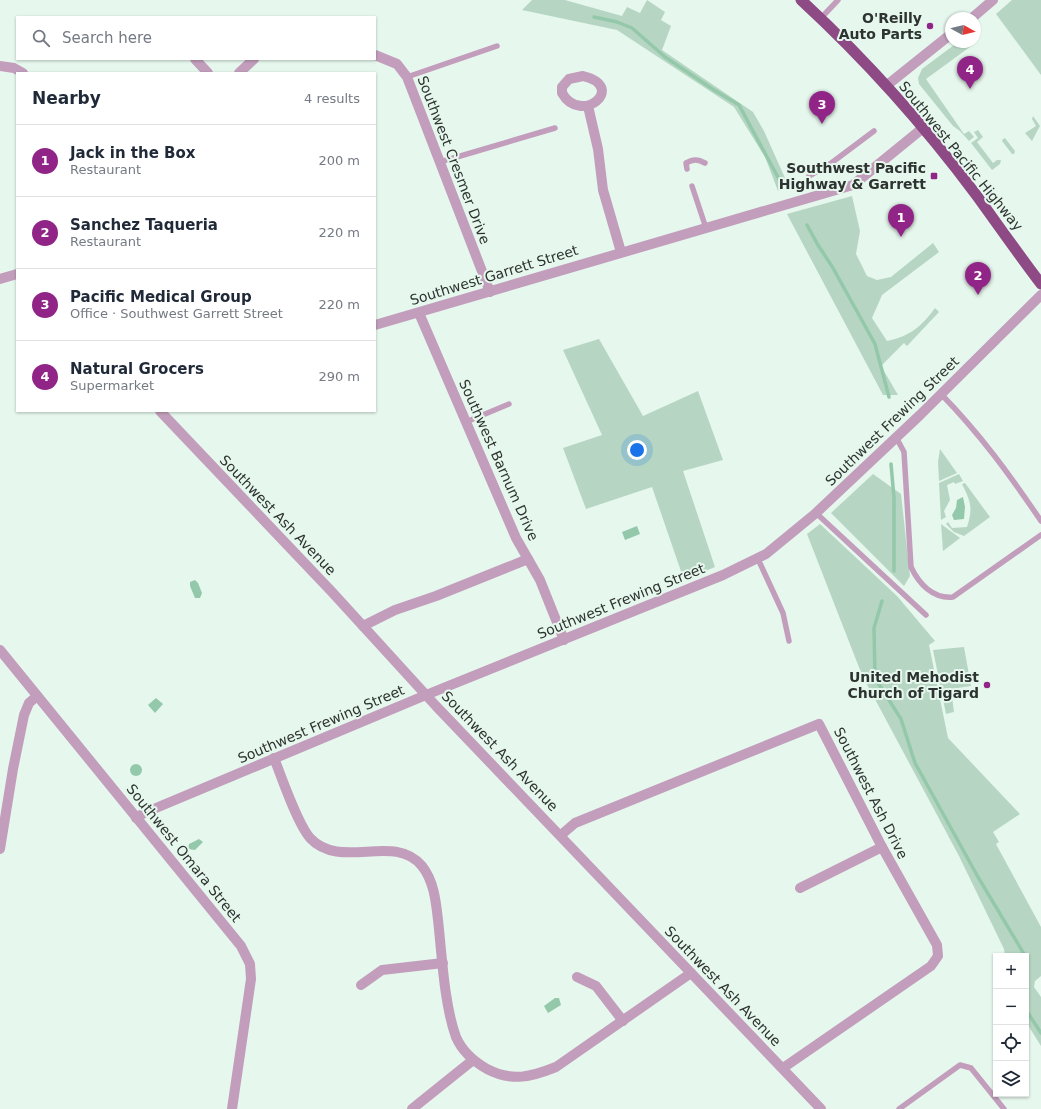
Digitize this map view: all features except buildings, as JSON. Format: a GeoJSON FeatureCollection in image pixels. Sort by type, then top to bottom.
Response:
{"type":"FeatureCollection","features":[{"type":"Feature","properties":{"kind":"highway","name":"Southwest Pacific Highway"},"geometry":{"type":"LineString","coordinates":[[801,0],[821,18],[886,86],[922,128],[976,195],[1041,284]]}},
{"type":"Feature","properties":{"kind":"street"},"geometry":{"type":"LineString","coordinates":[[979,12],[993,0]]}},
{"type":"Feature","properties":{"kind":"street"},"geometry":{"type":"LineString","coordinates":[[886,86],[945,39]]}},
{"type":"Feature","properties":{"kind":"street","name":"Southwest Cresmer Drive"},"geometry":{"type":"LineString","coordinates":[[376,55],[398,64],[407,77],[490,292]]}},
{"type":"Feature","properties":{"kind":"street"},"geometry":{"type":"LineString","coordinates":[[196,60],[207,72]]}},
{"type":"Feature","properties":{"kind":"street"},"geometry":{"type":"LineString","coordinates":[[240,72],[253,60]]}},
{"type":"Feature","properties":{"kind":"street"},"geometry":{"type":"LineString","coordinates":[[0,66],[14,68],[22,72]]}},
{"type":"Feature","properties":{"kind":"street"},"geometry":{"type":"LineString","coordinates":[[588,106],[598,149],[603,190],[621,252]]}},
{"type":"Feature","properties":{"kind":"street","name":"Southwest Garrett Street"},"geometry":{"type":"LineString","coordinates":[[376,325],[854,185],[922,128]]}},
{"type":"Feature","properties":{"kind":"street"},"geometry":{"type":"LineString","coordinates":[[0,279],[16,274]]}},
{"type":"Feature","properties":{"kind":"street","name":"Southwest Frewing Street"},"geometry":{"type":"LineString","coordinates":[[136,818],[144,813],[274,758],[758,559],[780,544],[816,513],[941,394],[1041,295]]}},
{"type":"Feature","properties":{"kind":"street","name":"Southwest Barnum Drive"},"geometry":{"type":"LineString","coordinates":[[419,313],[516,538],[540,580],[564,640]]}},
{"type":"Feature","properties":{"kind":"street","name":"Southwest Ash Avenue"},"geometry":{"type":"LineString","coordinates":[[161,412],[426,695],[691,973],[784,1068],[821,1109]]}},
{"type":"Feature","properties":{"kind":"street"},"geometry":{"type":"LineString","coordinates":[[363,626],[395,610],[436,596],[528,559]]}},
{"type":"Feature","properties":{"kind":"street","name":"Southwest Omara Street"},"geometry":{"type":"LineString","coordinates":[[0,650],[241,946],[250,964],[251,987],[232,1109]]}},
{"type":"Feature","properties":{"kind":"street"},"geometry":{"type":"LineString","coordinates":[[0,849],[13,769],[24,715],[29,703],[37,696]]}},
{"type":"Feature","properties":{"kind":"street","name":"Southwest Ash Drive"},"geometry":{"type":"LineString","coordinates":[[561,835],[575,823],[819,724],[882,847],[937,946],[938,956],[931,966],[784,1068]]}},
{"type":"Feature","properties":{"kind":"street"},"geometry":{"type":"LineString","coordinates":[[274,758],[304,830],[311,839],[325,849],[342,853],[377,851],[404,854],[421,865],[429,876],[436,901],[449,1007],[456,1037],[463,1049],[473,1060],[492,1071],[516,1078],[533,1076],[556,1067],[691,973]]}},
{"type":"Feature","properties":{"kind":"street"},"geometry":{"type":"LineString","coordinates":[[800,888],[882,847]]}},
{"type":"Feature","properties":{"kind":"street"},"geometry":{"type":"LineString","coordinates":[[361,985],[382,970],[443,963]]}},
{"type":"Feature","properties":{"kind":"street"},"geometry":{"type":"LineString","coordinates":[[577,977],[596,986],[623,1021]]}},
{"type":"Feature","properties":{"kind":"street"},"geometry":{"type":"LineString","coordinates":[[412,1109],[473,1060]]}},
{"type":"Feature","properties":{"kind":"lane"},"geometry":{"type":"LineString","coordinates":[[821,18],[838,0]]}},
{"type":"Feature","properties":{"kind":"lane"},"geometry":{"type":"LineString","coordinates":[[407,77],[497,46]]}},
{"type":"Feature","properties":{"kind":"lane"},"geometry":{"type":"LineString","coordinates":[[440,162],[555,128]]}},
{"type":"Feature","properties":{"kind":"lane"},"geometry":{"type":"LineString","coordinates":[[809,176],[830,164],[874,131]]}},
{"type":"Feature","properties":{"kind":"lane"},"geometry":{"type":"LineString","coordinates":[[687,170],[686,163],[695,159],[705,163]]}},
{"type":"Feature","properties":{"kind":"lane"},"geometry":{"type":"LineString","coordinates":[[692,186],[706,228]]}},
{"type":"Feature","properties":{"kind":"lane"},"geometry":{"type":"LineString","coordinates":[[941,394],[972,426],[1004,466],[1041,521]]}},
{"type":"Feature","properties":{"kind":"lane"},"geometry":{"type":"LineString","coordinates":[[466,422],[509,404]]}},
{"type":"Feature","properties":{"kind":"lane"},"geometry":{"type":"LineString","coordinates":[[896,437],[904,452],[911,567],[918,580],[933,593],[944,598],[953,596],[1041,534]]}},
{"type":"Feature","properties":{"kind":"lane"},"geometry":{"type":"LineString","coordinates":[[816,513],[926,614]]}},
{"type":"Feature","properties":{"kind":"lane"},"geometry":{"type":"LineString","coordinates":[[758,559],[783,613],[789,641]]}},
{"type":"Feature","properties":{"kind":"lane"},"geometry":{"type":"LineString","coordinates":[[899,1109],[960,1065],[971,1068],[1004,1109]]}},
{"type":"Feature","properties":{"kind":"shaded area"},"geometry":{"type":"Polygon","coordinates":[[[532,0],[565,0],[622,16],[627,7],[640,13],[647,0],[665,12],[661,20],[671,26],[662,50],[753,112],[764,131],[789,187],[778,191],[765,157],[734,107],[617,30],[522,10],[532,0]]]}},
{"type":"Feature","properties":{"kind":"shaded area"},"geometry":{"type":"Polygon","coordinates":[[[1012,0],[1041,0],[1041,75],[996,14],[1012,0]]]}},
{"type":"Feature","properties":{"kind":"shaded area"},"geometry":{"type":"Polygon","coordinates":[[[950,48],[969,48],[926,79],[964,134],[969,131],[974,137],[969,141],[953,126],[919,84],[918,78],[922,69],[950,48]]]}},
{"type":"Feature","properties":{"kind":"shaded area"},"geometry":{"type":"Polygon","coordinates":[[[1033,116],[1040,126],[1032,141],[1025,133],[1036,126],[1032,119],[1033,116]]]}},
{"type":"Feature","properties":{"kind":"shaded area"},"geometry":{"type":"Polygon","coordinates":[[[978,130],[983,137],[977,142],[993,163],[997,160],[1001,160],[1000,164],[992,170],[971,143],[978,138],[974,132],[978,130]]]}},
{"type":"Feature","properties":{"kind":"shaded area"},"geometry":{"type":"Polygon","coordinates":[[[1005,138],[1015,151],[1014,154],[1012,154],[1002,141],[1005,138]]]}},
{"type":"Feature","properties":{"kind":"shaded area"},"geometry":{"type":"Polygon","coordinates":[[[852,196],[860,231],[856,254],[867,276],[877,280],[891,277],[933,243],[939,252],[882,295],[872,318],[887,341],[914,330],[935,308],[939,312],[907,346],[904,343],[881,366],[898,395],[883,395],[787,214],[852,196]]]}},
{"type":"Feature","properties":{"kind":"shaded area"},"geometry":{"type":"Polygon","coordinates":[[[599,339],[643,416],[698,391],[723,460],[683,471],[715,567],[684,580],[652,487],[586,509],[563,448],[602,435],[563,350],[599,339]]]}},
{"type":"Feature","properties":{"kind":"shaded area"},"geometry":{"type":"Polygon","coordinates":[[[940,449],[957,473],[939,481],[938,462],[940,449]]]}},
{"type":"Feature","properties":{"kind":"shaded area"},"geometry":{"type":"Polygon","coordinates":[[[873,474],[901,494],[910,576],[904,586],[831,513],[873,474]]]}},
{"type":"Feature","properties":{"kind":"shaded area"},"geometry":{"type":"Polygon","coordinates":[[[959,474],[963,481],[955,484],[954,482],[947,485],[950,500],[944,511],[946,517],[941,520],[939,483],[959,474]]]}},
{"type":"Feature","properties":{"kind":"shaded area"},"geometry":{"type":"Polygon","coordinates":[[[965,483],[990,517],[964,536],[954,532],[946,524],[948,522],[952,528],[967,527],[970,515],[970,505],[962,484],[965,483]]]}},
{"type":"Feature","properties":{"kind":"shaded area"},"geometry":{"type":"Polygon","coordinates":[[[963,497],[965,507],[964,519],[954,520],[952,515],[956,508],[957,500],[963,497]]]}},
{"type":"Feature","properties":{"kind":"shaded area"},"geometry":{"type":"Polygon","coordinates":[[[820,524],[897,596],[935,641],[929,645],[948,738],[1020,814],[993,832],[999,842],[996,844],[1041,927],[1041,976],[1035,981],[1034,987],[1041,997],[1041,1046],[1029,1027],[1029,953],[1005,953],[959,856],[862,675],[807,534],[820,524]]]}},
{"type":"Feature","properties":{"kind":"shaded area"},"geometry":{"type":"Polygon","coordinates":[[[941,524],[960,538],[943,551],[941,524]]]}},
{"type":"Feature","properties":{"kind":"shaded area"},"geometry":{"type":"Polygon","coordinates":[[[637,526],[640,534],[625,540],[622,532],[637,526]]]}},
{"type":"Feature","properties":{"kind":"shaded area"},"geometry":{"type":"Polygon","coordinates":[[[195,580],[198,583],[202,593],[200,598],[195,598],[190,586],[190,582],[195,580]]]}},
{"type":"Feature","properties":{"kind":"shaded area"},"geometry":{"type":"Polygon","coordinates":[[[964,647],[971,686],[951,689],[954,712],[946,714],[933,650],[964,647]]]}},
{"type":"Feature","properties":{"kind":"shaded area"},"geometry":{"type":"Polygon","coordinates":[[[156,698],[163,704],[155,713],[148,705],[156,698]]]}},
{"type":"Feature","properties":{"kind":"shaded area"},"geometry":{"type":"Polygon","coordinates":[[[134,764],[138,764],[142,770],[138,776],[134,776],[130,772],[130,768],[134,764]]]}},
{"type":"Feature","properties":{"kind":"shaded area"},"geometry":{"type":"Polygon","coordinates":[[[199,839],[203,842],[195,850],[188,849],[189,844],[199,839]]]}},
{"type":"Feature","properties":{"kind":"shaded area"},"geometry":{"type":"Polygon","coordinates":[[[555,998],[559,998],[561,1005],[548,1013],[544,1006],[555,998]]]}},
{"type":"Feature","properties":{"kind":"waterway"},"geometry":{"type":"LineString","coordinates":[[594,17],[617,22],[632,28],[665,57],[739,105],[780,181]]}},
{"type":"Feature","properties":{"kind":"waterway"},"geometry":{"type":"LineString","coordinates":[[807,225],[833,268],[875,344],[889,397]]}},
{"type":"Feature","properties":{"kind":"waterway"},"geometry":{"type":"LineString","coordinates":[[891,464],[894,498],[894,571]]}},
{"type":"Feature","properties":{"kind":"waterway"},"geometry":{"type":"LineString","coordinates":[[882,601],[874,628],[875,678],[901,719],[915,763],[978,877],[1023,953]]}},
{"type":"Feature","properties":{"kind":"waterway"},"geometry":{"type":"LineString","coordinates":[[1029,1015],[1041,1033]]}},
{"type":"Feature","properties":{"kind":"place","name":"O'Reilly Auto Parts"},"geometry":{"type":"Point","coordinates":[930,26]}},
{"type":"Feature","properties":{"kind":"place","name":"Natural Grocers"},"geometry":{"type":"Point","coordinates":[970,89]}},
{"type":"Feature","properties":{"kind":"place","name":"Pacific Medical Group"},"geometry":{"type":"Point","coordinates":[822,124]}},
{"type":"Feature","properties":{"kind":"place","name":"Southwest Pacific Highway & Garrett"},"geometry":{"type":"Point","coordinates":[934,176]}},
{"type":"Feature","properties":{"kind":"place","name":"Jack in the Box"},"geometry":{"type":"Point","coordinates":[901,237]}},
{"type":"Feature","properties":{"kind":"place","name":"Sanchez Taqueria"},"geometry":{"type":"Point","coordinates":[978,295]}},
{"type":"Feature","properties":{"kind":"place","name":"United Mehodist Church of Tigard"},"geometry":{"type":"Point","coordinates":[987,685]}}]}
